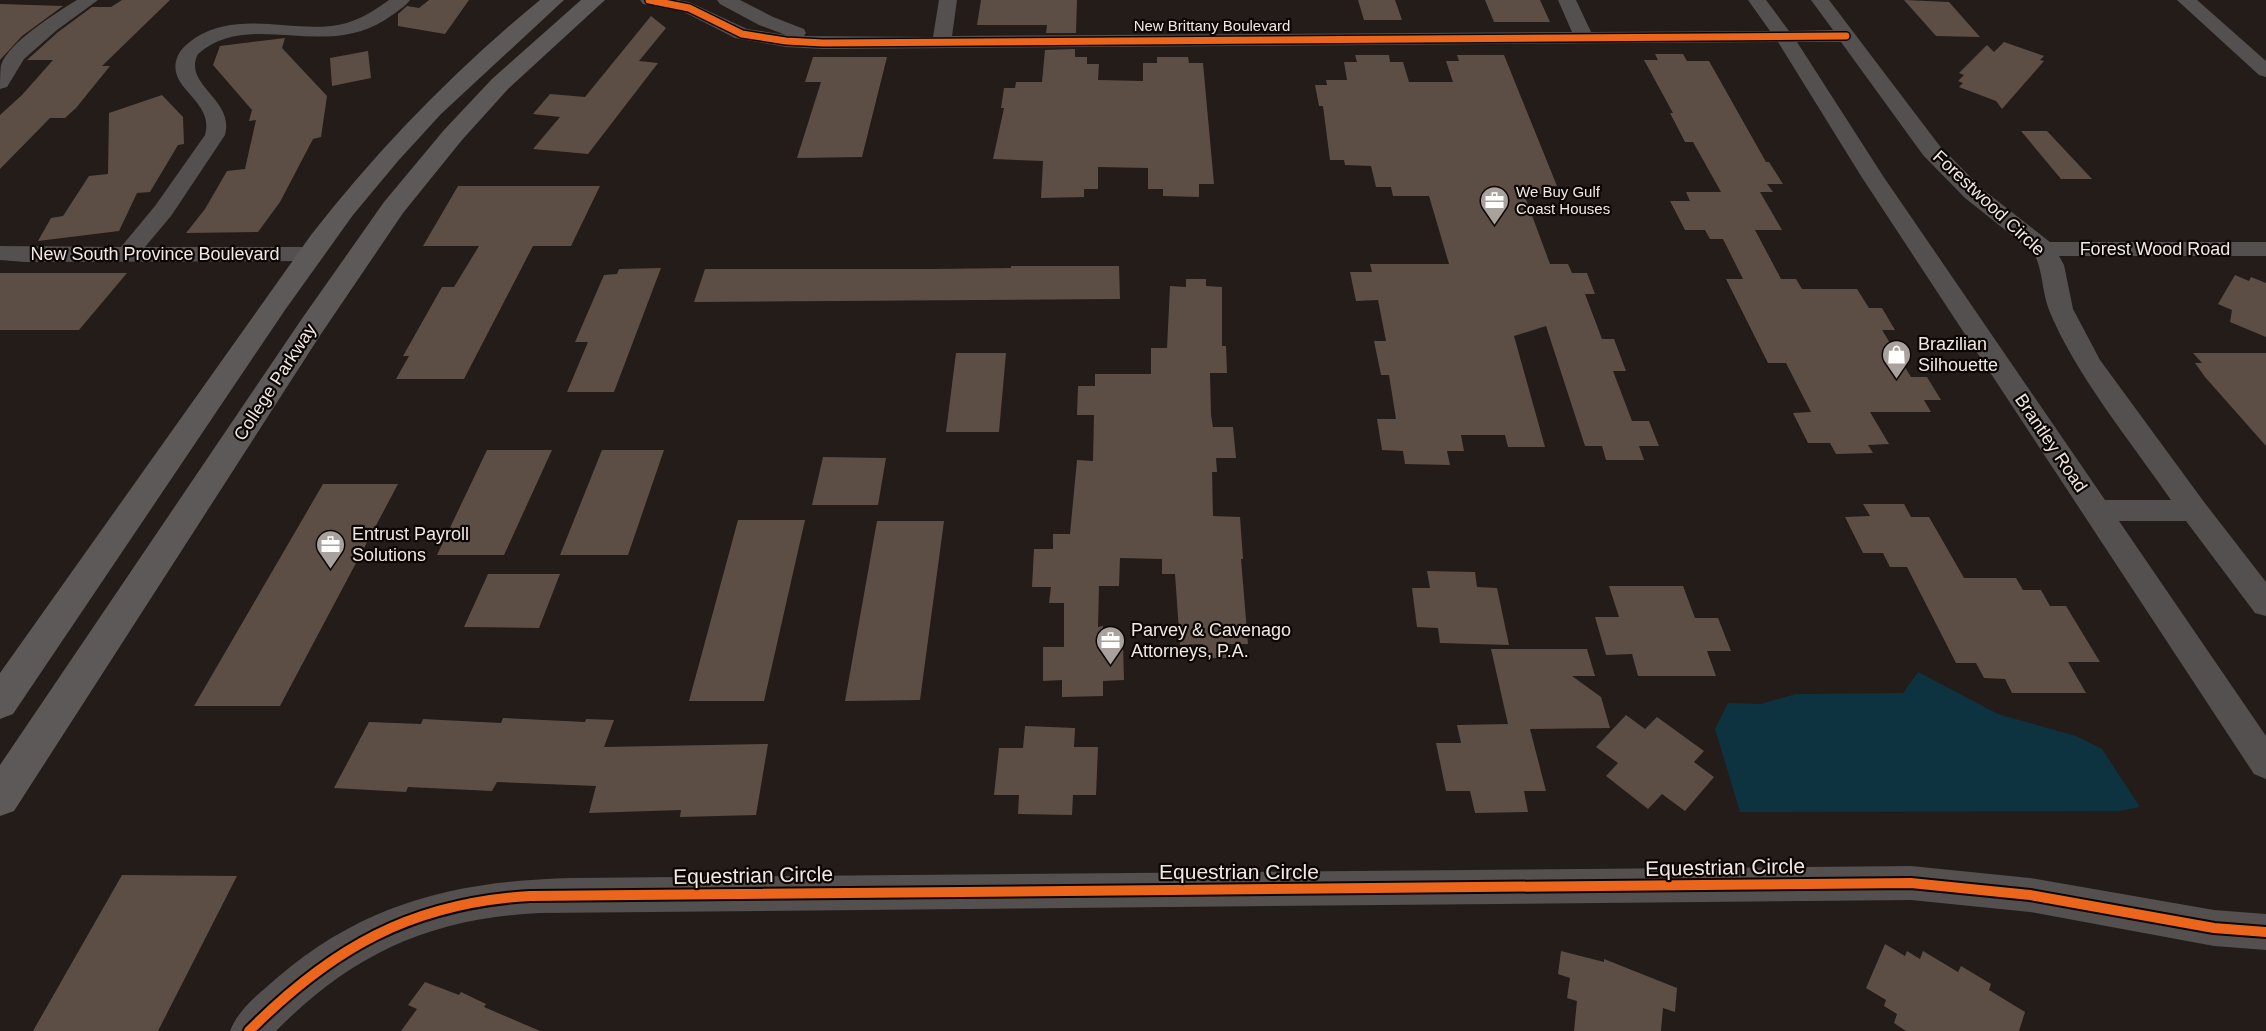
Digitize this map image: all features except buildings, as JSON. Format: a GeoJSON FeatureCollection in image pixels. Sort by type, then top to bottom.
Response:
{"type":"FeatureCollection","features":[{"type":"Feature","properties":{"kind":"main road"},"geometry":{"type":"LineString","coordinates":[[0,703],[232,366],[311,254],[373,174],[444,97],[553,0]]}},
{"type":"Feature","properties":{"kind":"main road","name":"College Parkway"},"geometry":{"type":"LineString","coordinates":[[0,798],[356,261],[426,166],[500,84],[594,0]]}},
{"type":"Feature","properties":{"kind":"main road"},"geometry":{"type":"LineString","coordinates":[[232,366],[285,367]]}},
{"type":"Feature","properties":{"kind":"main road"},"geometry":{"type":"LineString","coordinates":[[189,429],[245,428]]}},
{"type":"Feature","properties":{"kind":"street"},"geometry":{"type":"LineString","coordinates":[[0,83],[16,56],[50,26],[88,0]]}},
{"type":"Feature","properties":{"kind":"street"},"geometry":{"type":"LineString","coordinates":[[127,255],[163,211],[215,135],[218,121],[213,109],[188,81],[185,70],[186,58],[194,47],[211,37],[234,29],[256,27],[328,33],[350,29],[370,21],[401,0]]}},
{"type":"Feature","properties":{"kind":"street","name":"New Brittany Boulevard"},"geometry":{"type":"LineString","coordinates":[[649,0],[689,8],[742,34],[759,38],[823,43],[1784,37]]}},
{"type":"Feature","properties":{"kind":"street","name":"New Brittany Boulevard"},"geometry":{"type":"LineString","coordinates":[[726,0],[790,31],[852,42]]}},
{"type":"Feature","properties":{"kind":"street"},"geometry":{"type":"LineString","coordinates":[[942,42],[948,0]]}},
{"type":"Feature","properties":{"kind":"street"},"geometry":{"type":"LineString","coordinates":[[1568,0],[1584,38]]}},
{"type":"Feature","properties":{"kind":"street","name":"Brantley Road"},"geometry":{"type":"LineString","coordinates":[[1757,0],[1784,37],[1872,176],[2266,764]]}},
{"type":"Feature","properties":{"kind":"street","name":"Forestwood Circle"},"geometry":{"type":"LineString","coordinates":[[1820,0],[1931,150],[1956,178],[2044,249],[2052,265],[2061,309],[2076,341],[2089,363],[2194,510]]}},
{"type":"Feature","properties":{"kind":"street"},"geometry":{"type":"LineString","coordinates":[[2186,0],[2266,70]]}},
{"type":"Feature","properties":{"kind":"street"},"geometry":{"type":"LineString","coordinates":[[1784,37],[1846,36]]}},
{"type":"Feature","properties":{"kind":"street","name":"Forest Wood Road"},"geometry":{"type":"LineString","coordinates":[[2044,249],[2266,249]]}},
{"type":"Feature","properties":{"kind":"street","name":"New South Province Boulevard"},"geometry":{"type":"LineString","coordinates":[[0,253],[25,255],[311,254]]}},
{"type":"Feature","properties":{"kind":"street"},"geometry":{"type":"LineString","coordinates":[[2096,511],[2194,510],[2266,604]]}},
{"type":"Feature","properties":{"kind":"street","name":"Equestrian Circle"},"geometry":{"type":"LineString","coordinates":[[249,1031],[274,1004],[318,968],[357,943],[396,923],[446,907],[491,899],[571,895],[1911,883],[2030,895],[2214,928],[2266,932]]}},
{"type":"Feature","properties":{"kind":"water"},"geometry":{"type":"Polygon","coordinates":[[[1918,672],[1998,714],[2076,736],[2102,749],[2140,807],[2119,811],[1740,812],[1715,729],[1728,703],[1760,704],[1796,694],[1903,693],[1918,672]]]}},
{"type":"Feature","properties":{"kind":"cycle path"},"geometry":{"type":"LineString","coordinates":[[649,0],[689,8],[742,34],[786,41],[823,43],[1846,36]]}},
{"type":"Feature","properties":{"kind":"cycle path"},"geometry":{"type":"LineString","coordinates":[[249,1031],[301,982],[357,944],[388,928],[453,906],[530,896],[1911,883],[2030,895],[2214,928],[2266,932]]}},
{"type":"Feature","properties":{"kind":"place","name":"We Buy Gulf Coast Houses"},"geometry":{"type":"Point","coordinates":[1495,226]}},
{"type":"Feature","properties":{"kind":"place","name":"Brazilian Silhouette"},"geometry":{"type":"Point","coordinates":[1897,380]}},
{"type":"Feature","properties":{"kind":"place","name":"Entrust Payroll Solutions"},"geometry":{"type":"Point","coordinates":[331,570]}},
{"type":"Feature","properties":{"kind":"place","name":"Parvey & Cavenago Attorneys, P.A."},"geometry":{"type":"Point","coordinates":[1110,666]}}]}
